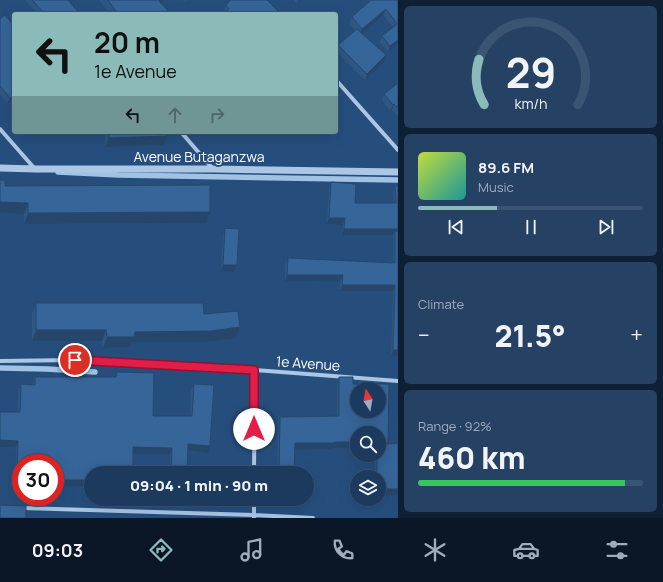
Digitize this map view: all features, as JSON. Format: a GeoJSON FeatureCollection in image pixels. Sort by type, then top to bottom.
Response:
{"type":"FeatureCollection","features":[{"type":"Feature","properties":{"kind":"street"},"geometry":{"type":"LineString","coordinates":[[338,82],[398,150]]}},
{"type":"Feature","properties":{"kind":"street"},"geometry":{"type":"LineString","coordinates":[[0,129],[36,169]]}},
{"type":"Feature","properties":{"kind":"street"},"geometry":{"type":"LineString","coordinates":[[183,134],[213,168]]}},
{"type":"Feature","properties":{"kind":"street","name":"Avenue Butaganzwa"},"geometry":{"type":"LineString","coordinates":[[0,168],[213,168],[398,172]]}},
{"type":"Feature","properties":{"kind":"street","name":"1e Avenue"},"geometry":{"type":"LineString","coordinates":[[0,361],[75,360],[254,370],[398,381]]}},
{"type":"Feature","properties":{"kind":"street"},"geometry":{"type":"LineString","coordinates":[[254,370],[254,466]]}},
{"type":"Feature","properties":{"kind":"street"},"geometry":{"type":"LineString","coordinates":[[16,508],[313,518]]}},
{"type":"Feature","properties":{"kind":"building"},"geometry":{"type":"Polygon","coordinates":[[[32,0],[68,0],[78,12],[43,12],[32,0]]]}},
{"type":"Feature","properties":{"kind":"building"},"geometry":{"type":"Polygon","coordinates":[[[108,0],[160,0],[159,1],[169,12],[117,12],[108,0]]]}},
{"type":"Feature","properties":{"kind":"building"},"geometry":{"type":"Polygon","coordinates":[[[231,0],[267,0],[279,12],[225,12],[229,9],[226,5],[231,0]]]}},
{"type":"Feature","properties":{"kind":"building"},"geometry":{"type":"Polygon","coordinates":[[[371,0],[398,0],[398,40],[390,46],[382,36],[397,24],[386,9],[362,29],[352,17],[371,0]]]}},
{"type":"Feature","properties":{"kind":"building"},"geometry":{"type":"Polygon","coordinates":[[[5,15],[12,24],[12,96],[10,98],[0,86],[0,19],[5,15]]]}},
{"type":"Feature","properties":{"kind":"building"},"geometry":{"type":"Polygon","coordinates":[[[357,29],[386,55],[367,74],[338,45],[357,29]]]}},
{"type":"Feature","properties":{"kind":"building"},"geometry":{"type":"Polygon","coordinates":[[[398,83],[398,108],[394,104],[393,105],[384,94],[398,83]]]}},
{"type":"Feature","properties":{"kind":"building"},"geometry":{"type":"Polygon","coordinates":[[[109,134],[167,134],[167,136],[109,138],[109,134]]]}},
{"type":"Feature","properties":{"kind":"building"},"geometry":{"type":"Polygon","coordinates":[[[0,180],[5,180],[5,186],[210,185],[210,212],[28,213],[28,203],[0,202],[0,180]]]}},
{"type":"Feature","properties":{"kind":"building"},"geometry":{"type":"Polygon","coordinates":[[[331,182],[356,184],[355,203],[396,203],[395,186],[398,186],[398,229],[344,229],[345,218],[329,218],[331,182]]]}},
{"type":"Feature","properties":{"kind":"building"},"geometry":{"type":"Polygon","coordinates":[[[225,228],[239,229],[237,265],[223,265],[225,228]]]}},
{"type":"Feature","properties":{"kind":"building"},"geometry":{"type":"Polygon","coordinates":[[[395,231],[398,231],[398,350],[393,350],[395,285],[342,285],[343,275],[287,275],[288,258],[395,263],[395,231]]]}},
{"type":"Feature","properties":{"kind":"building"},"geometry":{"type":"Polygon","coordinates":[[[36,303],[203,303],[204,314],[238,311],[240,327],[210,331],[135,332],[134,337],[107,337],[106,330],[36,330],[36,303]]]}},
{"type":"Feature","properties":{"kind":"building"},"geometry":{"type":"Polygon","coordinates":[[[117,372],[154,373],[153,416],[192,416],[194,384],[214,385],[210,446],[188,444],[187,466],[171,466],[172,448],[133,447],[133,466],[84,466],[84,480],[64,480],[64,454],[18,454],[18,441],[0,440],[0,412],[20,412],[21,384],[35,385],[35,377],[116,377],[117,372]]]}},
{"type":"Feature","properties":{"kind":"building"},"geometry":{"type":"Polygon","coordinates":[[[339,377],[353,377],[353,382],[350,382],[350,418],[386,418],[386,384],[389,384],[388,443],[386,443],[386,426],[350,426],[350,442],[295,443],[294,466],[279,466],[280,417],[339,416],[339,377]]]}},
{"type":"Feature","properties":{"kind":"building"},"geometry":{"type":"Polygon","coordinates":[[[398,443],[398,489],[386,489],[386,470],[377,470],[377,462],[386,462],[386,444],[398,443]]]}},
{"type":"Feature","properties":{"kind":"building"},"geometry":{"type":"Polygon","coordinates":[[[0,505],[26,506],[26,518],[0,518],[0,505]]]}},
{"type":"Feature","properties":{"kind":"building"},"geometry":{"type":"Polygon","coordinates":[[[81,517],[81,518],[66,518],[81,517]]]}},
{"type":"Feature","properties":{"kind":"waterway"},"geometry":{"type":"LineString","coordinates":[[58,172],[119,175],[398,180]]}},
{"type":"Feature","properties":{"kind":"waterway"},"geometry":{"type":"LineString","coordinates":[[0,368],[95,372]]}},
{"type":"Feature","properties":{"kind":"route"},"geometry":{"type":"LineString","coordinates":[[75,360],[254,370],[254,429]]}}]}
